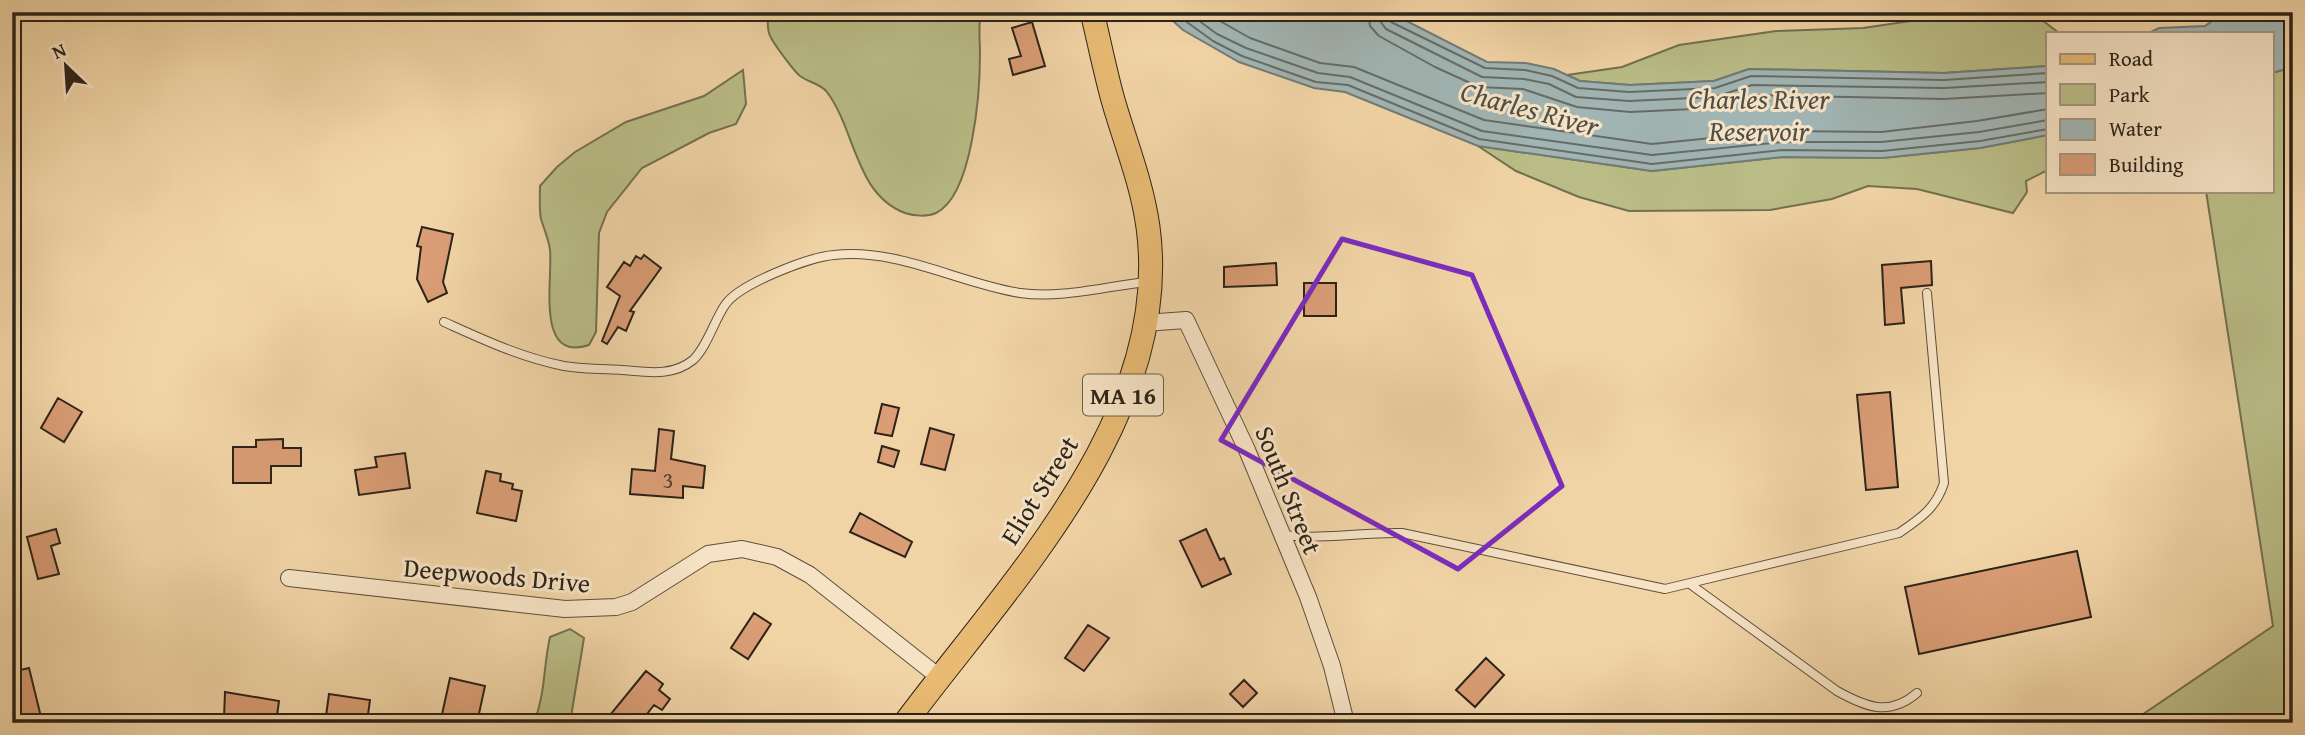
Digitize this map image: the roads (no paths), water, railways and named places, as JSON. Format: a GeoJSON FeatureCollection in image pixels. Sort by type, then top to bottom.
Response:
{"type":"FeatureCollection","features":[{"type":"Feature","properties":{"kind":"main road","name":"Eliot Street"},"geometry":{"type":"LineString","coordinates":[[905,723],[1077,493],[1108,431],[1142,348],[1150,281],[1148,229],[1139,179],[1113,99],[1092,12]]}},
{"type":"Feature","properties":{"kind":"street","name":"South Street"},"geometry":{"type":"LineString","coordinates":[[1145,323],[1186,320],[1247,450],[1279,534],[1308,597],[1332,666],[1346,723]]}},
{"type":"Feature","properties":{"kind":"street","name":"Deepwoods Drive"},"geometry":{"type":"LineString","coordinates":[[289,578],[541,607],[616,607],[632,602],[708,554],[742,549],[777,557],[810,575],[939,677]]}},
{"type":"Feature","properties":{"kind":"lane"},"geometry":{"type":"LineString","coordinates":[[444,323],[499,346],[564,366],[660,373],[680,368],[695,358],[727,302],[743,289],[796,265],[832,255],[861,254],[896,259],[1021,293],[1053,293],[1150,281]]}},
{"type":"Feature","properties":{"kind":"lane"},"geometry":{"type":"LineString","coordinates":[[1279,534],[1315,539],[1376,532],[1402,533],[1665,589],[1874,542],[1899,533],[1938,501],[1944,483],[1927,293]]}},
{"type":"Feature","properties":{"kind":"lane"},"geometry":{"type":"LineString","coordinates":[[1690,584],[1861,704],[1874,708],[1903,704],[1917,693]]}},
{"type":"Feature","properties":{"kind":"water","name":"Charles River Reservoir"},"geometry":{"type":"Polygon","coordinates":[[[1163,12],[1389,12],[1487,62],[1526,63],[1554,69],[1580,81],[1630,85],[1714,81],[1749,69],[1944,73],[2046,66],[2046,135],[1980,148],[1882,158],[1782,157],[1652,171],[1478,146],[1345,92],[1314,88],[1239,62],[1183,30],[1163,12]]]}},
{"type":"Feature","properties":{"kind":"water"},"geometry":{"type":"Polygon","coordinates":[[[2225,12],[2293,12],[2293,67],[2274,72],[2274,32],[2151,32],[2159,28],[2205,26],[2225,12]]]}},
{"type":"Feature","properties":{"kind":"water label","name":"Charles River"},"geometry":{"type":"Point","coordinates":[1530,108]}}]}
